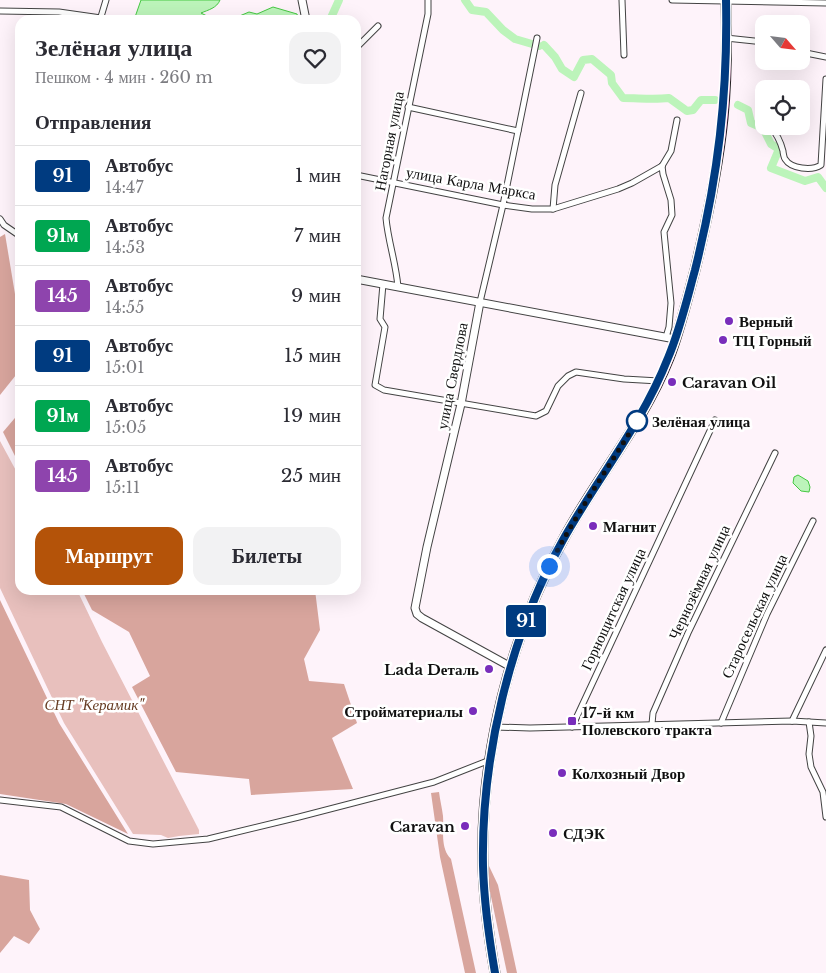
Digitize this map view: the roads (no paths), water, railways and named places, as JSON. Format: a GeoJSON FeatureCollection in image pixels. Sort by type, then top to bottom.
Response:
{"type":"FeatureCollection","features":[{"type":"Feature","properties":{"kind":"main road"},"geometry":{"type":"LineString","coordinates":[[495,973],[484,893],[483,851],[490,760],[495,727],[520,636],[549,566],[578,513],[621,447],[659,381],[701,246],[715,175],[723,115],[726,1]]}},
{"type":"Feature","properties":{"kind":"street"},"geometry":{"type":"LineString","coordinates":[[101,15],[106,0]]}},
{"type":"Feature","properties":{"kind":"street"},"geometry":{"type":"LineString","coordinates":[[302,0],[305,15]]}},
{"type":"Feature","properties":{"kind":"street","name":"Нагорная улица"},"geometry":{"type":"LineString","coordinates":[[398,287],[386,218],[428,14],[428,0]]}},
{"type":"Feature","properties":{"kind":"street"},"geometry":{"type":"LineString","coordinates":[[622,0],[624,55]]}},
{"type":"Feature","properties":{"kind":"street"},"geometry":{"type":"LineString","coordinates":[[672,0],[826,3]]}},
{"type":"Feature","properties":{"kind":"street"},"geometry":{"type":"LineString","coordinates":[[0,10],[59,12],[77,15]]}},
{"type":"Feature","properties":{"kind":"street"},"geometry":{"type":"LineString","coordinates":[[361,43],[378,26]]}},
{"type":"Feature","properties":{"kind":"street","name":"улица Свердлова"},"geometry":{"type":"LineString","coordinates":[[511,667],[422,618],[416,611],[427,548],[461,404],[480,302],[503,205],[537,38]]}},
{"type":"Feature","properties":{"kind":"street"},"geometry":{"type":"LineString","coordinates":[[726,38],[755,41]]}},
{"type":"Feature","properties":{"kind":"street"},"geometry":{"type":"LineString","coordinates":[[810,54],[826,57]]}},
{"type":"Feature","properties":{"kind":"street"},"geometry":{"type":"LineString","coordinates":[[775,135],[783,150],[784,159],[796,166],[812,169],[821,165],[824,145],[826,80]]}},
{"type":"Feature","properties":{"kind":"street"},"geometry":{"type":"LineString","coordinates":[[553,208],[555,184],[581,93]]}},
{"type":"Feature","properties":{"kind":"street"},"geometry":{"type":"LineString","coordinates":[[408,106],[518,131]]}},
{"type":"Feature","properties":{"kind":"street"},"geometry":{"type":"LineString","coordinates":[[361,280],[671,338],[669,327],[671,303],[664,232],[672,216],[671,200],[662,166],[671,151],[677,120]]}},
{"type":"Feature","properties":{"kind":"street","name":"улица Карла Маркса"},"geometry":{"type":"LineString","coordinates":[[361,176],[503,205],[532,209],[553,208],[618,189],[662,166]]}},
{"type":"Feature","properties":{"kind":"street"},"geometry":{"type":"LineString","coordinates":[[0,219],[4,226],[15,233]]}},
{"type":"Feature","properties":{"kind":"street"},"geometry":{"type":"LineString","coordinates":[[383,284],[380,319],[385,327],[374,385],[384,390],[536,416],[546,411],[558,386],[568,376],[576,372],[624,379],[659,381]]}},
{"type":"Feature","properties":{"kind":"street","name":"Горнощитская улица"},"geometry":{"type":"LineString","coordinates":[[572,727],[715,420]]}},
{"type":"Feature","properties":{"kind":"street","name":"Чернозёмная улица"},"geometry":{"type":"LineString","coordinates":[[652,724],[653,713],[688,633],[775,453]]}},
{"type":"Feature","properties":{"kind":"street","name":"Старосельская улица"},"geometry":{"type":"LineString","coordinates":[[721,723],[767,614],[813,521]]}},
{"type":"Feature","properties":{"kind":"street"},"geometry":{"type":"LineString","coordinates":[[792,721],[826,650]]}},
{"type":"Feature","properties":{"kind":"street"},"geometry":{"type":"LineString","coordinates":[[495,727],[572,727],[792,721],[826,723]]}},
{"type":"Feature","properties":{"kind":"street"},"geometry":{"type":"LineString","coordinates":[[809,722],[811,736],[808,754],[811,767],[823,792],[826,817]]}},
{"type":"Feature","properties":{"kind":"street"},"geometry":{"type":"LineString","coordinates":[[0,800],[61,807],[128,841],[154,844],[208,839],[434,782],[490,760]]}},
{"type":"Feature","properties":{"kind":"waterway"},"geometry":{"type":"LineString","coordinates":[[332,15],[339,0]]}},
{"type":"Feature","properties":{"kind":"waterway"},"geometry":{"type":"LineString","coordinates":[[465,0],[472,10],[486,12],[503,30],[515,39],[539,46]]}},
{"type":"Feature","properties":{"kind":"waterway"},"geometry":{"type":"LineString","coordinates":[[544,45],[555,57],[562,69],[574,77],[583,60],[592,59],[611,75],[612,83],[623,98],[669,98],[687,111],[693,110],[701,100],[715,100]]}},
{"type":"Feature","properties":{"kind":"waterway"},"geometry":{"type":"LineString","coordinates":[[738,105],[748,110],[751,123],[763,128],[771,144],[779,149],[771,168],[805,181],[818,177],[826,188]]}},
{"type":"Feature","properties":{"kind":"place","name":"Верный"},"geometry":{"type":"Point","coordinates":[729,321]}},
{"type":"Feature","properties":{"kind":"place","name":"ТЦ Горный"},"geometry":{"type":"Point","coordinates":[723,340]}},
{"type":"Feature","properties":{"kind":"place","name":"Caravan Oil"},"geometry":{"type":"Point","coordinates":[672,382]}},
{"type":"Feature","properties":{"kind":"place","name":"Зелёная улица"},"geometry":{"type":"Point","coordinates":[637,421]}},
{"type":"Feature","properties":{"kind":"place","name":"Магнит"},"geometry":{"type":"Point","coordinates":[593,526]}},
{"type":"Feature","properties":{"kind":"place","name":"Lada Dеталь"},"geometry":{"type":"Point","coordinates":[489,669]}},
{"type":"Feature","properties":{"kind":"place","name":"Стройматериалы"},"geometry":{"type":"Point","coordinates":[473,711]}},
{"type":"Feature","properties":{"kind":"place","name":"17-й км Полевского тракта"},"geometry":{"type":"Point","coordinates":[572,721]}},
{"type":"Feature","properties":{"kind":"place","name":"Колхозный Двор"},"geometry":{"type":"Point","coordinates":[562,773]}},
{"type":"Feature","properties":{"kind":"place","name":"Caravan"},"geometry":{"type":"Point","coordinates":[465,826]}},
{"type":"Feature","properties":{"kind":"place","name":"СДЭК"},"geometry":{"type":"Point","coordinates":[553,833]}},
{"type":"Feature","properties":{"kind":"park label","name":"СНТ \"Керамик\""},"geometry":{"type":"Point","coordinates":[94,704]}}]}
